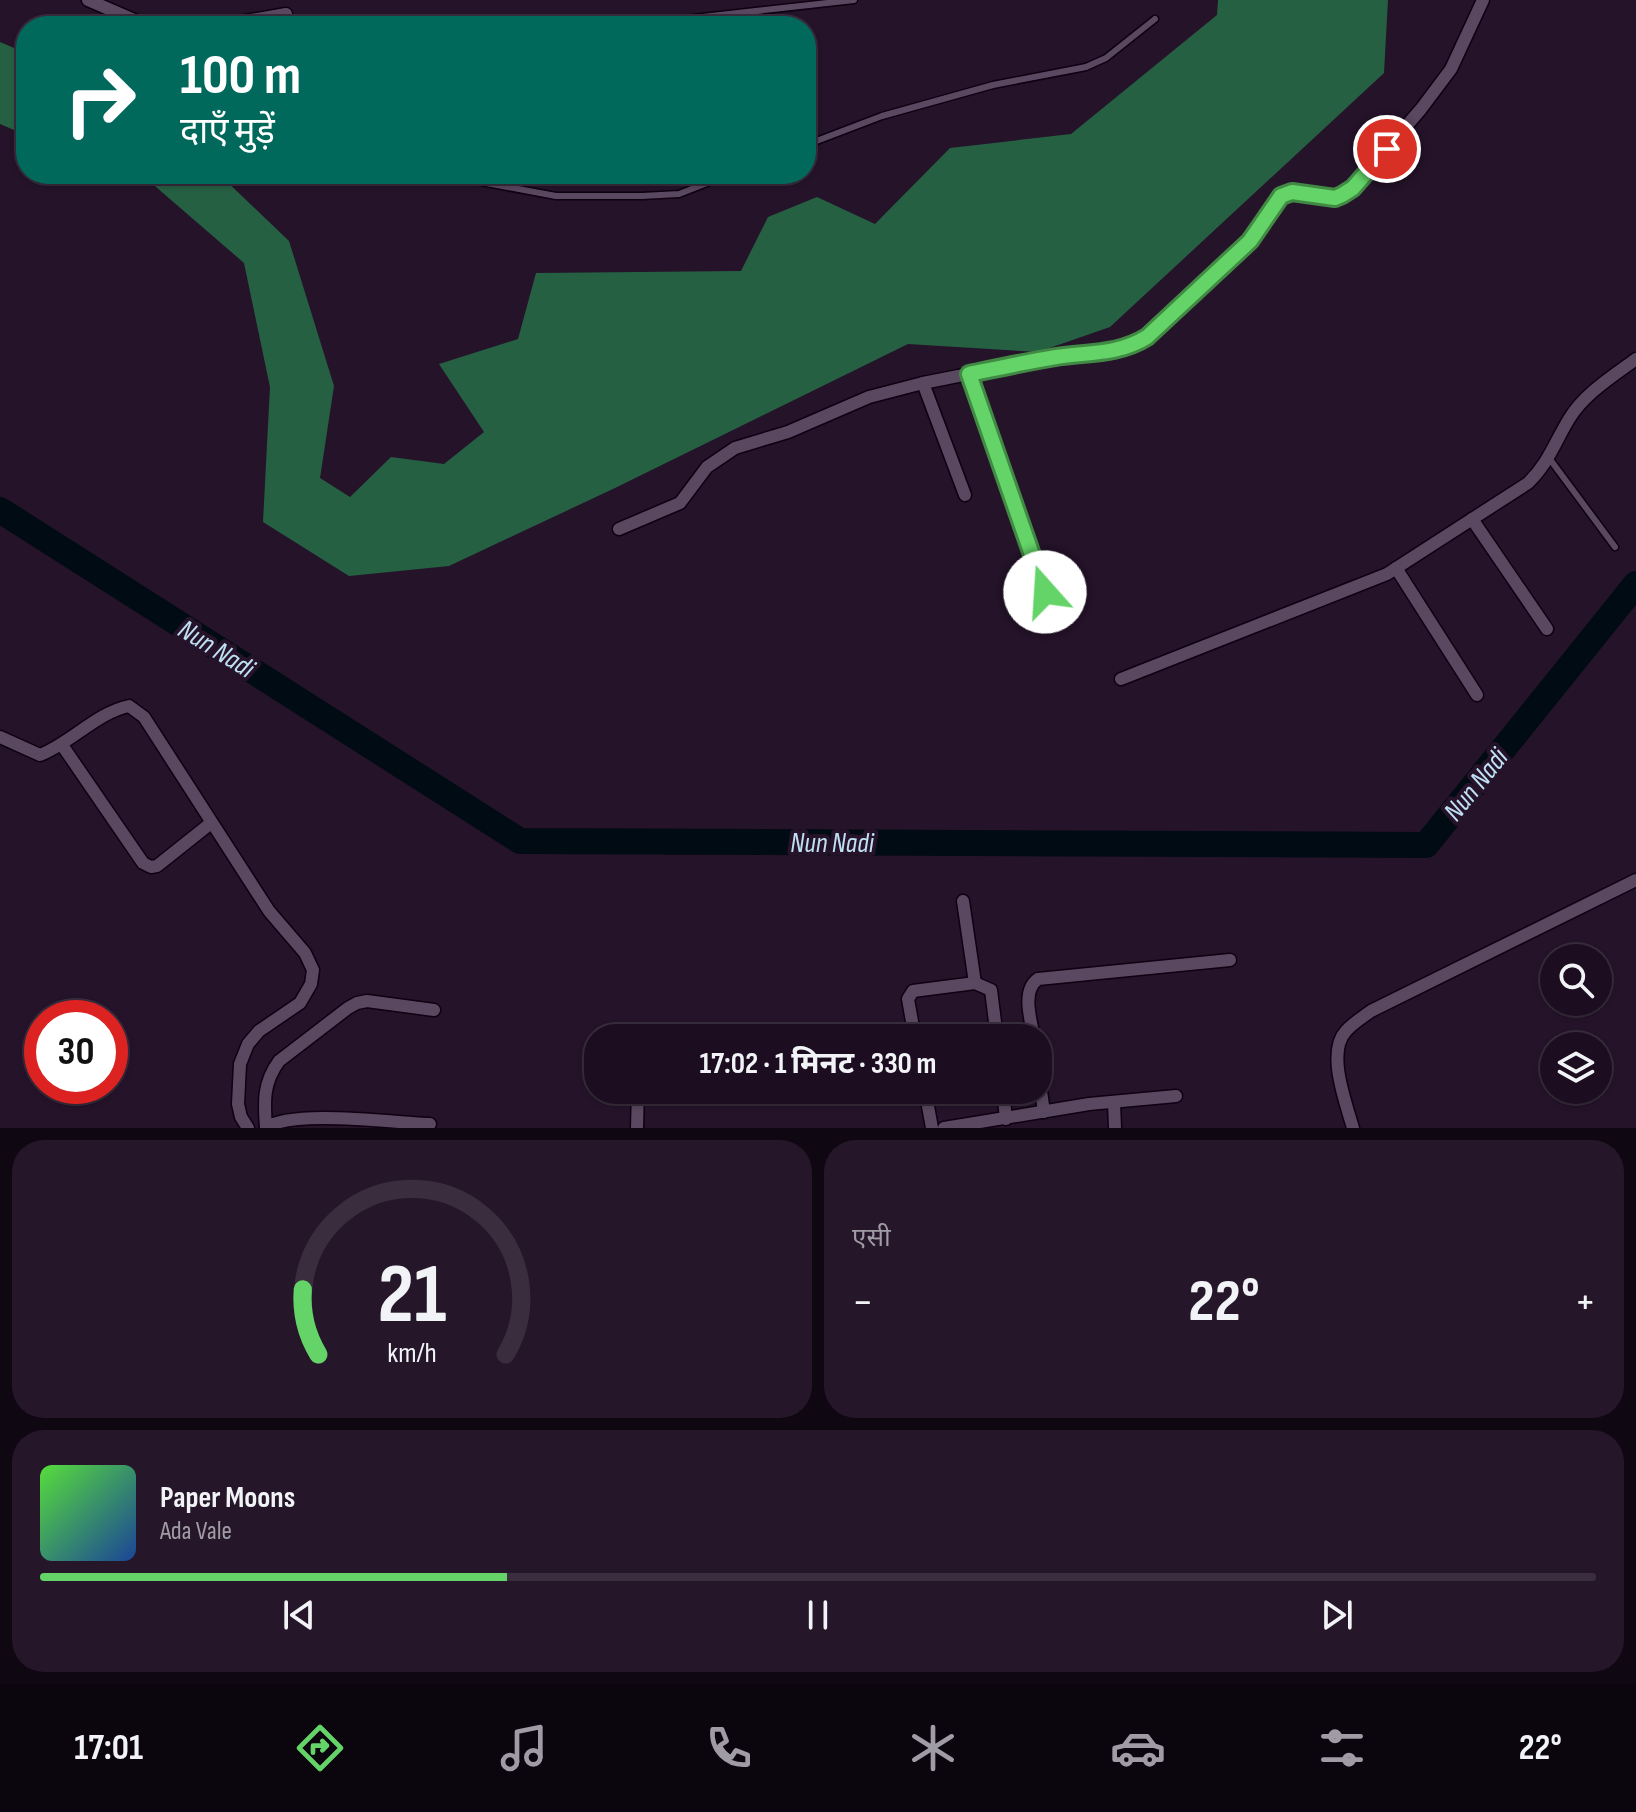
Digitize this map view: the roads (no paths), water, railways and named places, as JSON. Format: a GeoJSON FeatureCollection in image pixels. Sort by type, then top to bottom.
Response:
{"type":"FeatureCollection","features":[{"type":"Feature","properties":{"kind":"street"},"geometry":{"type":"LineString","coordinates":[[88,0],[125,16]]}},
{"type":"Feature","properties":{"kind":"street"},"geometry":{"type":"LineString","coordinates":[[619,529],[680,503],[715,459],[735,448],[788,432],[869,397],[1059,356],[1131,347],[1147,337],[1250,241],[1281,196],[1292,192],[1335,198],[1353,188],[1451,69],[1483,0]]}},
{"type":"Feature","properties":{"kind":"street"},"geometry":{"type":"LineString","coordinates":[[274,16],[286,14]]}},
{"type":"Feature","properties":{"kind":"street"},"geometry":{"type":"LineString","coordinates":[[1121,679],[1396,568],[1528,483],[1544,467],[1570,418],[1584,402],[1636,359]]}},
{"type":"Feature","properties":{"kind":"street"},"geometry":{"type":"LineString","coordinates":[[969,374],[1045,592]]}},
{"type":"Feature","properties":{"kind":"street"},"geometry":{"type":"LineString","coordinates":[[923,383],[965,495]]}},
{"type":"Feature","properties":{"kind":"street"},"geometry":{"type":"LineString","coordinates":[[1472,519],[1547,629]]}},
{"type":"Feature","properties":{"kind":"street"},"geometry":{"type":"LineString","coordinates":[[1396,568],[1477,695]]}},
{"type":"Feature","properties":{"kind":"street"},"geometry":{"type":"LineString","coordinates":[[0,737],[40,755],[62,745],[115,709],[129,706],[144,717],[269,911],[305,953],[313,970],[311,984],[300,1003],[259,1031],[248,1044],[240,1064],[238,1104],[248,1128]]}},
{"type":"Feature","properties":{"kind":"street"},"geometry":{"type":"LineString","coordinates":[[62,745],[143,863],[157,866],[211,823]]}},
{"type":"Feature","properties":{"kind":"street"},"geometry":{"type":"LineString","coordinates":[[1353,1128],[1337,1056],[1344,1032],[1371,1011],[1636,880]]}},
{"type":"Feature","properties":{"kind":"street"},"geometry":{"type":"LineString","coordinates":[[963,901],[975,983]]}},
{"type":"Feature","properties":{"kind":"street"},"geometry":{"type":"LineString","coordinates":[[1032,1024],[1028,996],[1038,979],[1230,960]]}},
{"type":"Feature","properties":{"kind":"street"},"geometry":{"type":"LineString","coordinates":[[912,1024],[908,999],[913,991],[975,983],[991,990],[995,1024]]}},
{"type":"Feature","properties":{"kind":"street"},"geometry":{"type":"LineString","coordinates":[[430,1124],[315,1118],[277,1121],[266,1128],[264,1094],[271,1072],[279,1061],[348,1008],[367,1001],[434,1010]]}},
{"type":"Feature","properties":{"kind":"street"},"geometry":{"type":"LineString","coordinates":[[944,1128],[1114,1102],[1176,1096]]}},
{"type":"Feature","properties":{"kind":"street"},"geometry":{"type":"LineString","coordinates":[[1114,1102],[1115,1128]]}},
{"type":"Feature","properties":{"kind":"street"},"geometry":{"type":"LineString","coordinates":[[637,1128],[638,1104]]}},
{"type":"Feature","properties":{"kind":"street"},"geometry":{"type":"LineString","coordinates":[[928,1104],[932,1128]]}},
{"type":"Feature","properties":{"kind":"street"},"geometry":{"type":"LineString","coordinates":[[1004,1104],[1006,1119]]}},
{"type":"Feature","properties":{"kind":"street"},"geometry":{"type":"LineString","coordinates":[[1043,1104],[1044,1112]]}},
{"type":"Feature","properties":{"kind":"lane"},"geometry":{"type":"LineString","coordinates":[[712,16],[854,0]]}},
{"type":"Feature","properties":{"kind":"lane"},"geometry":{"type":"LineString","coordinates":[[816,141],[882,116],[993,85],[1086,67],[1106,58],[1155,19]]}},
{"type":"Feature","properties":{"kind":"lane"},"geometry":{"type":"LineString","coordinates":[[492,184],[556,196],[642,196],[679,194],[704,184]]}},
{"type":"Feature","properties":{"kind":"lane"},"geometry":{"type":"LineString","coordinates":[[1549,458],[1615,547]]}},
{"type":"Feature","properties":{"kind":"waterway","name":"Nun Nadi"},"geometry":{"type":"LineString","coordinates":[[0,510],[520,841],[1426,845],[1636,584]]}}]}
